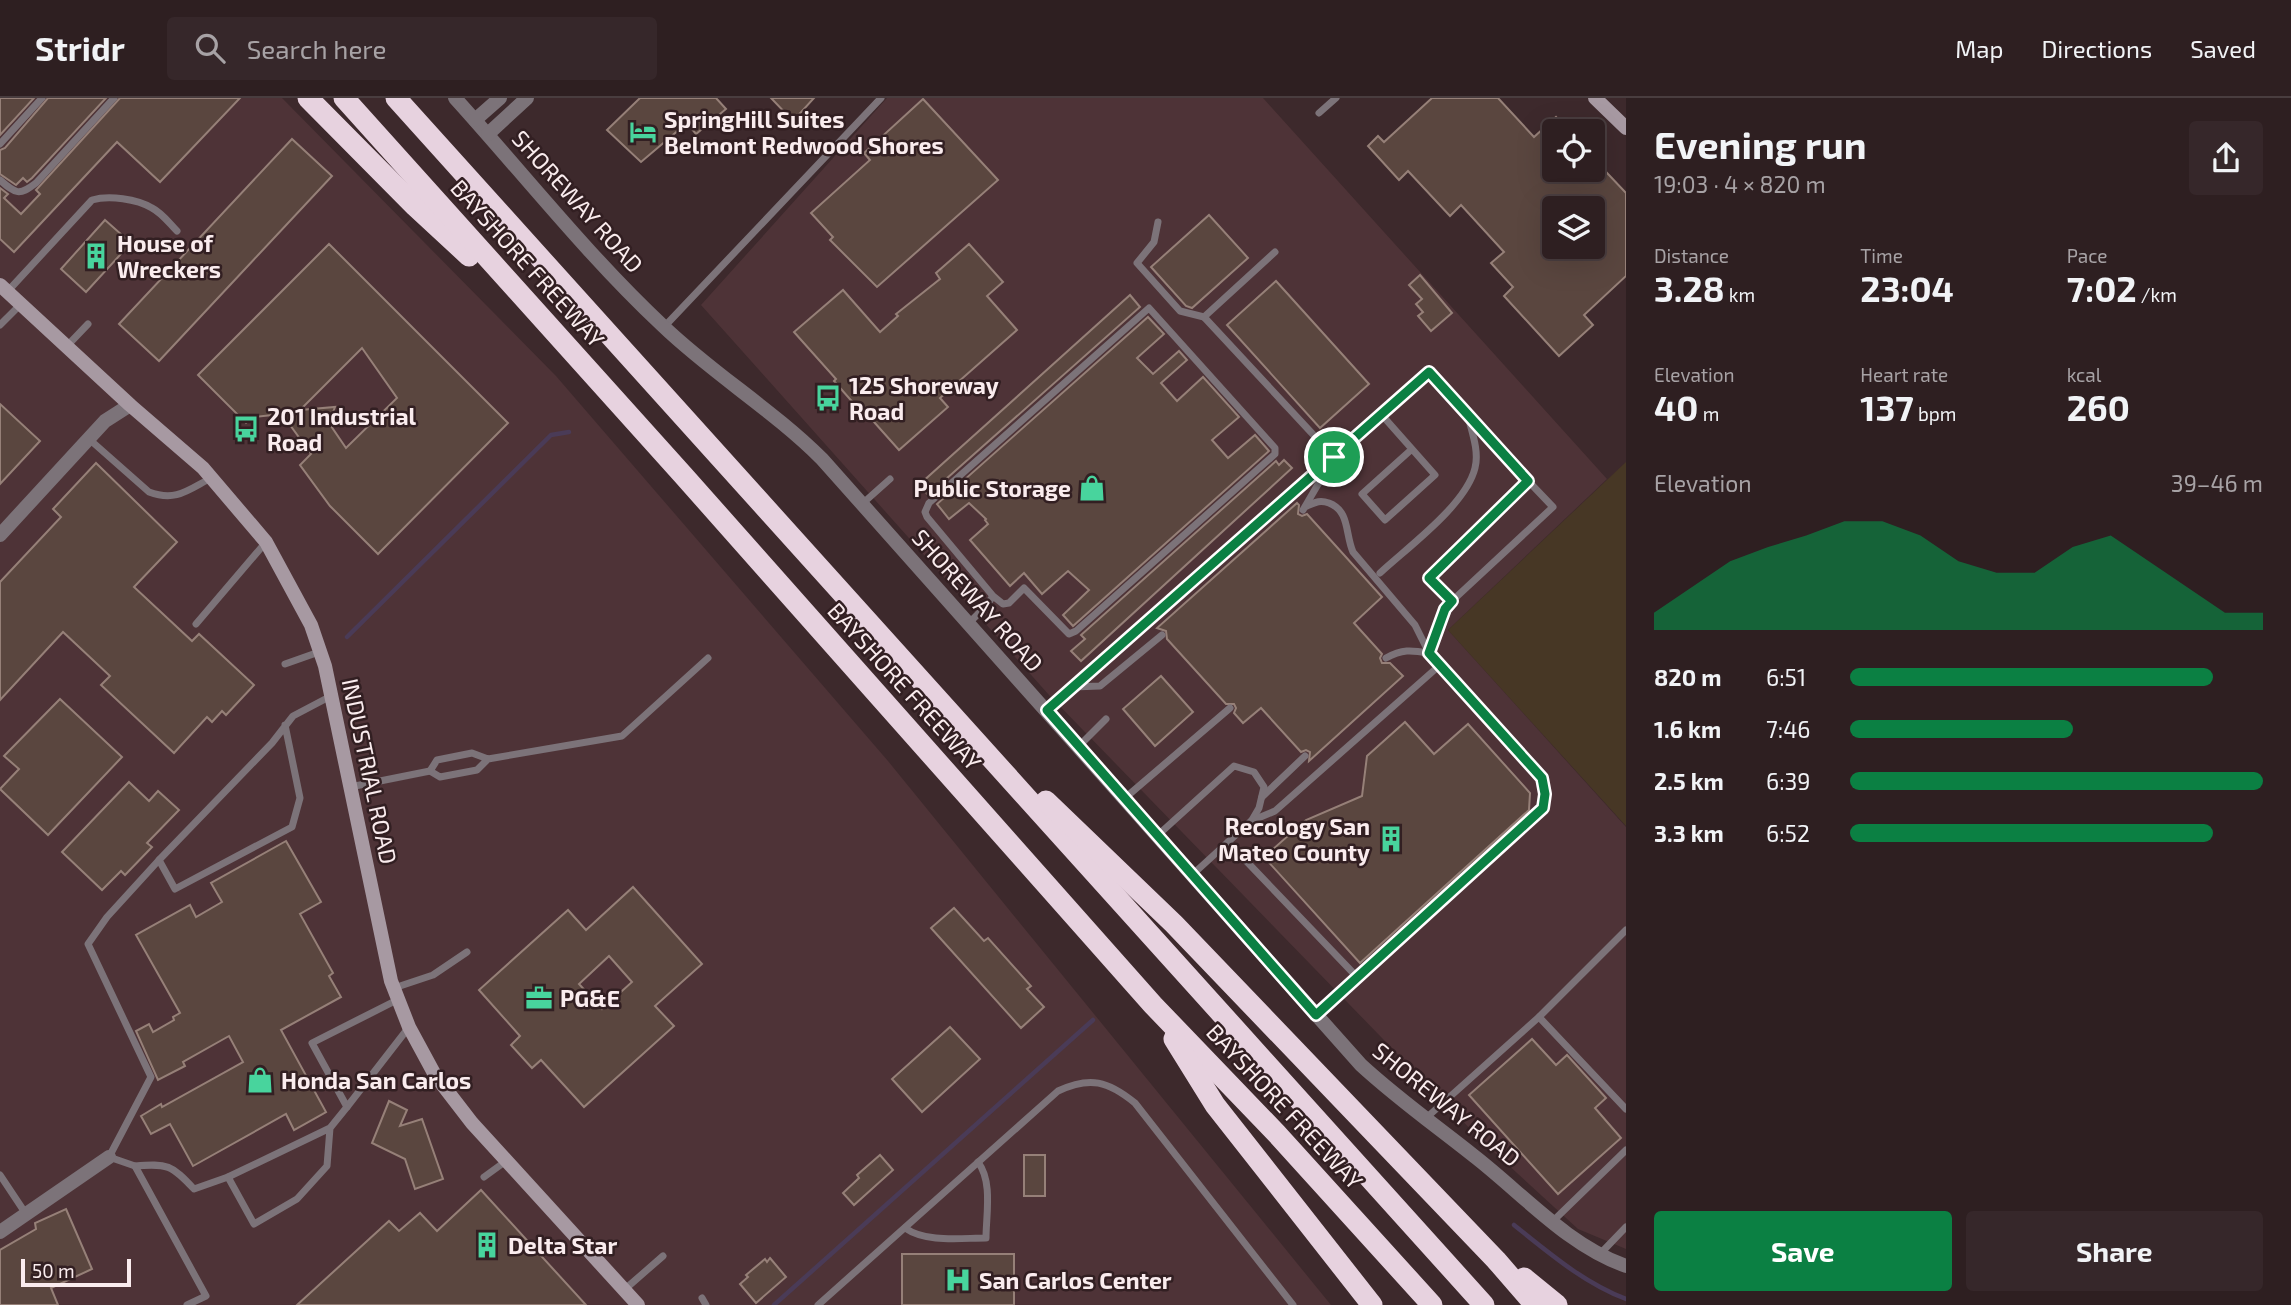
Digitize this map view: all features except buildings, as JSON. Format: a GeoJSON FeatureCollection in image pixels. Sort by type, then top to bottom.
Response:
{"type":"FeatureCollection","features":[{"type":"Feature","properties":{"kind":"highway"},"geometry":{"type":"LineString","coordinates":[[308,98],[415,206],[560,339]]}},
{"type":"Feature","properties":{"kind":"highway","name":"BAYSHORE FREEWAY"},"geometry":{"type":"LineString","coordinates":[[344,98],[1153,1005],[1278,1134],[1432,1305]]}},
{"type":"Feature","properties":{"kind":"highway","name":"BAYSHORE FREEWAY"},"geometry":{"type":"LineString","coordinates":[[396,98],[1484,1305]]}},
{"type":"Feature","properties":{"kind":"highway"},"geometry":{"type":"LineString","coordinates":[[928,689],[1174,924],[1496,1260],[1535,1305]]}},
{"type":"Feature","properties":{"kind":"highway"},"geometry":{"type":"LineString","coordinates":[[1153,1005],[1215,1105],[1372,1305]]}},
{"type":"Feature","properties":{"kind":"highway"},"geometry":{"type":"LineString","coordinates":[[1496,1260],[1529,1281],[1557,1305]]}},
{"type":"Feature","properties":{"kind":"main road"},"geometry":{"type":"LineString","coordinates":[[1595,98],[1626,128]]}},
{"type":"Feature","properties":{"kind":"main road","name":"INDUSTRIAL ROAD"},"geometry":{"type":"LineString","coordinates":[[4,288],[211,478],[266,542],[311,625],[320,652],[396,994],[409,1027],[435,1075],[472,1123],[638,1305]]}},
{"type":"Feature","properties":{"kind":"street","name":"SHOREWAY ROAD"},"geometry":{"type":"LineString","coordinates":[[455,98],[636,301],[664,328],[800,438],[862,504],[1361,1065],[1405,1105],[1473,1155],[1577,1241],[1626,1266]]}},
{"type":"Feature","properties":{"kind":"street"},"geometry":{"type":"LineString","coordinates":[[475,120],[500,98]]}},
{"type":"Feature","properties":{"kind":"street"},"geometry":{"type":"LineString","coordinates":[[488,134],[527,98]]}},
{"type":"Feature","properties":{"kind":"street"},"geometry":{"type":"LineString","coordinates":[[0,535],[105,421],[130,405]]}},
{"type":"Feature","properties":{"kind":"street"},"geometry":{"type":"LineString","coordinates":[[0,1232],[109,1157]]}},
{"type":"Feature","properties":{"kind":"lane"},"geometry":{"type":"LineString","coordinates":[[0,144],[42,98]]}},
{"type":"Feature","properties":{"kind":"lane"},"geometry":{"type":"LineString","coordinates":[[0,180],[13,192],[24,192],[36,183],[114,98]]}},
{"type":"Feature","properties":{"kind":"lane"},"geometry":{"type":"LineString","coordinates":[[664,328],[881,98]]}},
{"type":"Feature","properties":{"kind":"lane"},"geometry":{"type":"LineString","coordinates":[[1319,113],[1336,98]]}},
{"type":"Feature","properties":{"kind":"lane"},"geometry":{"type":"LineString","coordinates":[[4,288],[92,200],[110,198],[146,205],[155,209],[177,231]]}},
{"type":"Feature","properties":{"kind":"lane"},"geometry":{"type":"LineString","coordinates":[[1158,222],[1154,242],[1137,263],[1180,311],[1204,317],[1334,457]]}},
{"type":"Feature","properties":{"kind":"lane"},"geometry":{"type":"LineString","coordinates":[[1204,317],[1275,252]]}},
{"type":"Feature","properties":{"kind":"lane"},"geometry":{"type":"LineString","coordinates":[[0,325],[21,304]]}},
{"type":"Feature","properties":{"kind":"lane"},"geometry":{"type":"LineString","coordinates":[[1149,308],[1275,448],[1275,454],[1076,631],[1069,634],[1024,588],[1009,603],[1003,604],[993,596],[927,517],[925,512],[929,503],[1149,308]]}},
{"type":"Feature","properties":{"kind":"lane"},"geometry":{"type":"LineString","coordinates":[[66,346],[88,324]]}},
{"type":"Feature","properties":{"kind":"lane"},"geometry":{"type":"LineString","coordinates":[[1047,710],[1429,372],[1469,419],[1553,507],[1445,609],[1429,653]]}},
{"type":"Feature","properties":{"kind":"lane"},"geometry":{"type":"LineString","coordinates":[[1381,414],[1412,449],[1435,475],[1385,520],[1362,494],[1412,449]]}},
{"type":"Feature","properties":{"kind":"lane"},"geometry":{"type":"LineString","coordinates":[[1380,573],[1458,502],[1475,468],[1475,445],[1469,419]]}},
{"type":"Feature","properties":{"kind":"lane"},"geometry":{"type":"LineString","coordinates":[[89,439],[149,492],[171,497],[181,495],[211,478]]}},
{"type":"Feature","properties":{"kind":"lane"},"geometry":{"type":"LineString","coordinates":[[1316,1015],[1543,808],[1545,794],[1542,778],[1429,653],[1415,625],[1353,552],[1347,539],[1344,514],[1336,506],[1325,502],[1318,501],[1305,508],[1334,457]]}},
{"type":"Feature","properties":{"kind":"lane"},"geometry":{"type":"LineString","coordinates":[[862,504],[890,478]]}},
{"type":"Feature","properties":{"kind":"lane"},"geometry":{"type":"LineString","coordinates":[[1452,601],[1429,578],[1528,481]]}},
{"type":"Feature","properties":{"kind":"lane"},"geometry":{"type":"LineString","coordinates":[[196,624],[266,542]]}},
{"type":"Feature","properties":{"kind":"lane"},"geometry":{"type":"LineString","coordinates":[[968,623],[993,596]]}},
{"type":"Feature","properties":{"kind":"lane"},"geometry":{"type":"LineString","coordinates":[[1073,688],[1100,686],[1162,635]]}},
{"type":"Feature","properties":{"kind":"lane"},"geometry":{"type":"LineString","coordinates":[[1386,658],[1398,651],[1409,649],[1429,653]]}},
{"type":"Feature","properties":{"kind":"lane"},"geometry":{"type":"LineString","coordinates":[[285,664],[320,652]]}},
{"type":"Feature","properties":{"kind":"lane"},"geometry":{"type":"LineString","coordinates":[[430,771],[437,760],[472,753],[488,759],[622,736],[708,658]]}},
{"type":"Feature","properties":{"kind":"lane"},"geometry":{"type":"LineString","coordinates":[[1251,821],[1276,811],[1440,666]]}},
{"type":"Feature","properties":{"kind":"lane"},"geometry":{"type":"LineString","coordinates":[[331,696],[293,716],[272,743],[107,917],[88,944],[151,1077],[109,1157],[135,1166],[161,1163],[175,1169],[194,1189],[228,1177],[330,1128],[409,1027]]}},
{"type":"Feature","properties":{"kind":"lane"},"geometry":{"type":"LineString","coordinates":[[1125,799],[1230,708]]}},
{"type":"Feature","properties":{"kind":"lane"},"geometry":{"type":"LineString","coordinates":[[1079,746],[1105,719]]}},
{"type":"Feature","properties":{"kind":"lane"},"geometry":{"type":"LineString","coordinates":[[159,860],[175,889],[292,827],[300,799],[285,725]]}},
{"type":"Feature","properties":{"kind":"lane"},"geometry":{"type":"LineString","coordinates":[[1262,797],[1305,756]]}},
{"type":"Feature","properties":{"kind":"lane"},"geometry":{"type":"LineString","coordinates":[[350,787],[430,771],[440,777],[477,770],[488,759]]}},
{"type":"Feature","properties":{"kind":"lane"},"geometry":{"type":"LineString","coordinates":[[1158,835],[1234,766],[1248,769],[1261,779],[1264,787],[1262,797],[1251,821],[1192,875]]}},
{"type":"Feature","properties":{"kind":"lane"},"geometry":{"type":"LineString","coordinates":[[1228,842],[1357,977]]}},
{"type":"Feature","properties":{"kind":"lane"},"geometry":{"type":"LineString","coordinates":[[1425,1119],[1539,1017],[1626,930]]}},
{"type":"Feature","properties":{"kind":"lane"},"geometry":{"type":"LineString","coordinates":[[347,1107],[312,1044],[433,975],[467,952]]}},
{"type":"Feature","properties":{"kind":"lane"},"geometry":{"type":"LineString","coordinates":[[1539,1017],[1626,1109]]}},
{"type":"Feature","properties":{"kind":"lane"},"geometry":{"type":"LineString","coordinates":[[818,1305],[1058,1091],[1073,1084],[1095,1081],[1118,1088],[1135,1102],[1293,1305]]}},
{"type":"Feature","properties":{"kind":"lane"},"geometry":{"type":"LineString","coordinates":[[228,1177],[254,1224],[297,1199],[327,1166],[330,1128]]}},
{"type":"Feature","properties":{"kind":"lane"},"geometry":{"type":"LineString","coordinates":[[1553,1221],[1626,1150]]}},
{"type":"Feature","properties":{"kind":"lane"},"geometry":{"type":"LineString","coordinates":[[484,1177],[506,1161]]}},
{"type":"Feature","properties":{"kind":"lane"},"geometry":{"type":"LineString","coordinates":[[905,1228],[912,1234],[930,1237],[986,1238],[986,1182],[984,1170],[978,1162]]}},
{"type":"Feature","properties":{"kind":"lane"},"geometry":{"type":"LineString","coordinates":[[135,1166],[206,1296],[187,1305]]}},
{"type":"Feature","properties":{"kind":"lane"},"geometry":{"type":"LineString","coordinates":[[0,1175],[26,1214]]}},
{"type":"Feature","properties":{"kind":"lane"},"geometry":{"type":"LineString","coordinates":[[1599,1254],[1626,1227]]}},
{"type":"Feature","properties":{"kind":"lane"},"geometry":{"type":"LineString","coordinates":[[624,1290],[663,1256]]}},
{"type":"Feature","properties":{"kind":"shaded area"},"geometry":{"type":"Polygon","coordinates":[[[0,98],[282,98],[556,376],[888,761],[1331,1305],[0,1305],[0,98]]]}},
{"type":"Feature","properties":{"kind":"shaded area"},"geometry":{"type":"Polygon","coordinates":[[[887,98],[1263,98],[1607,479],[1448,630],[1626,827],[1626,1249],[1578,1229],[1481,1140],[1049,695],[701,305],[887,98]]]}},
{"type":"Feature","properties":{"kind":"shaded area"},"geometry":{"type":"Polygon","coordinates":[[[1626,462],[1626,826],[1448,630],[1626,462]]]}},
{"type":"Feature","properties":{"kind":"waterway"},"geometry":{"type":"LineString","coordinates":[[347,637],[551,435],[569,432]]}},
{"type":"Feature","properties":{"kind":"waterway"},"geometry":{"type":"LineString","coordinates":[[774,1305],[1093,1020]]}},
{"type":"Feature","properties":{"kind":"waterway"},"geometry":{"type":"LineString","coordinates":[[1514,1225],[1581,1276],[1626,1299]]}},
{"type":"Feature","properties":{"kind":"place","name":"SpringHill Suites Belmont Redwood Shores"},"geometry":{"type":"Point","coordinates":[643,132]}},
{"type":"Feature","properties":{"kind":"place","name":"House of Wreckers"},"geometry":{"type":"Point","coordinates":[96,256]}},
{"type":"Feature","properties":{"kind":"place","name":"125 Shoreway Road"},"geometry":{"type":"Point","coordinates":[828,398]}},
{"type":"Feature","properties":{"kind":"place","name":"201 Industrial Road"},"geometry":{"type":"Point","coordinates":[246,429]}},
{"type":"Feature","properties":{"kind":"place","name":"Public Storage"},"geometry":{"type":"Point","coordinates":[1092,488]}},
{"type":"Feature","properties":{"kind":"place","name":"Recology San Mateo County"},"geometry":{"type":"Point","coordinates":[1391,839]}},
{"type":"Feature","properties":{"kind":"place","name":"PG&E"},"geometry":{"type":"Point","coordinates":[539,998]}},
{"type":"Feature","properties":{"kind":"place","name":"Honda San Carlos"},"geometry":{"type":"Point","coordinates":[260,1080]}},
{"type":"Feature","properties":{"kind":"place","name":"Delta Star"},"geometry":{"type":"Point","coordinates":[487,1245]}},
{"type":"Feature","properties":{"kind":"place","name":"San Carlos Center"},"geometry":{"type":"Point","coordinates":[958,1280]}},
{"type":"Feature","properties":{"kind":"route"},"geometry":{"type":"LineString","coordinates":[[1429,372],[1528,481],[1429,578],[1452,601],[1445,609],[1429,653],[1542,778],[1545,794],[1543,808],[1527,824],[1316,1015],[1047,710],[1334,457],[1429,372]]}}]}
